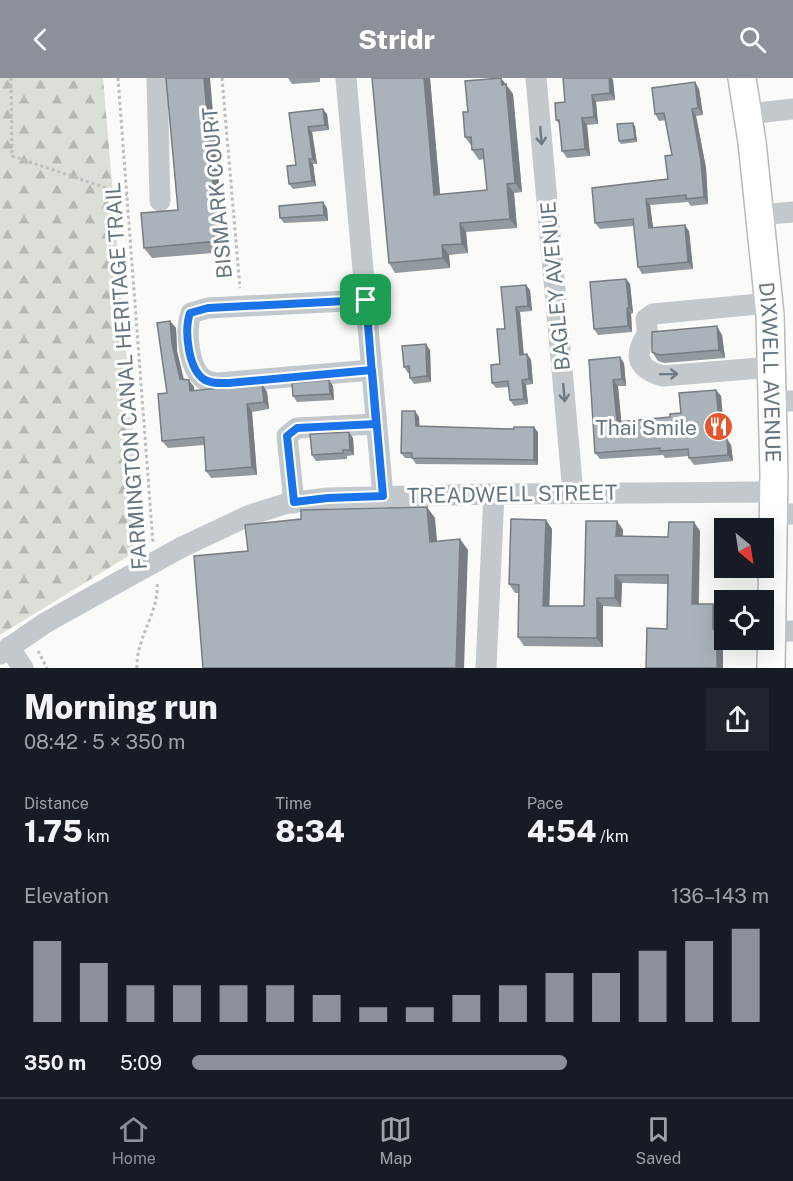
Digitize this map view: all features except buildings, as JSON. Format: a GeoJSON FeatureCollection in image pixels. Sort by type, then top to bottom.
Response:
{"type":"FeatureCollection","features":[{"type":"Feature","properties":{"kind":"main road","name":"DIXWELL AVENUE"},"geometry":{"type":"LineString","coordinates":[[742,78],[760,215],[769,303],[772,367],[783,401],[780,507],[783,632],[771,668]]}},
{"type":"Feature","properties":{"kind":"street"},"geometry":{"type":"LineString","coordinates":[[157,78],[160,201]]}},
{"type":"Feature","properties":{"kind":"street"},"geometry":{"type":"LineString","coordinates":[[346,78],[383,496]]}},
{"type":"Feature","properties":{"kind":"street","name":"BAGLEY AVENUE"},"geometry":{"type":"LineString","coordinates":[[536,78],[573,493]]}},
{"type":"Feature","properties":{"kind":"street"},"geometry":{"type":"LineString","coordinates":[[748,114],[793,109]]}},
{"type":"Feature","properties":{"kind":"street"},"geometry":{"type":"LineString","coordinates":[[760,215],[793,212]]}},
{"type":"Feature","properties":{"kind":"street"},"geometry":{"type":"LineString","coordinates":[[366,300],[195,310],[190,313],[187,333],[195,368],[207,381],[223,383],[372,370]]}},
{"type":"Feature","properties":{"kind":"street"},"geometry":{"type":"LineString","coordinates":[[769,303],[653,314],[646,319],[647,334],[639,351],[643,368],[663,376],[772,367]]}},
{"type":"Feature","properties":{"kind":"street"},"geometry":{"type":"LineString","coordinates":[[294,502],[287,436],[297,428],[376,424]]}},
{"type":"Feature","properties":{"kind":"street","name":"TREADWELL STREET"},"geometry":{"type":"LineString","coordinates":[[4,650],[56,617],[182,547],[250,514],[294,502],[383,496],[573,493],[780,507]]}},
{"type":"Feature","properties":{"kind":"street"},"geometry":{"type":"LineString","coordinates":[[486,668],[494,494]]}},
{"type":"Feature","properties":{"kind":"street"},"geometry":{"type":"LineString","coordinates":[[4,650],[23,668]]}},
{"type":"Feature","properties":{"kind":"path"},"geometry":{"type":"LineString","coordinates":[[11,78],[12,156],[127,195]]}},
{"type":"Feature","properties":{"kind":"path","name":"FARMINGTON CANAL HERITAGE TRAIL"},"geometry":{"type":"LineString","coordinates":[[118,78],[153,549]]}},
{"type":"Feature","properties":{"kind":"path","name":"BISMARK COURT"},"geometry":{"type":"LineString","coordinates":[[222,78],[242,306]]}},
{"type":"Feature","properties":{"kind":"path","name":"FARMINGTON CANAL HERITAGE TRAIL"},"geometry":{"type":"LineString","coordinates":[[137,668],[142,636],[154,607],[157,581]]}},
{"type":"Feature","properties":{"kind":"green space"},"geometry":{"type":"Polygon","coordinates":[[[0,78],[103,78],[143,547],[0,635],[0,78]]]}},
{"type":"Feature","properties":{"kind":"place","name":"Thai Smile"},"geometry":{"type":"Point","coordinates":[718,427]}},
{"type":"Feature","properties":{"kind":"route"},"geometry":{"type":"LineString","coordinates":[[366,300],[208,308],[190,313],[187,333],[189,349],[195,368],[207,381],[229,383],[372,370],[383,496],[294,502],[287,436],[297,428],[376,424],[372,370],[366,300]]}}]}
